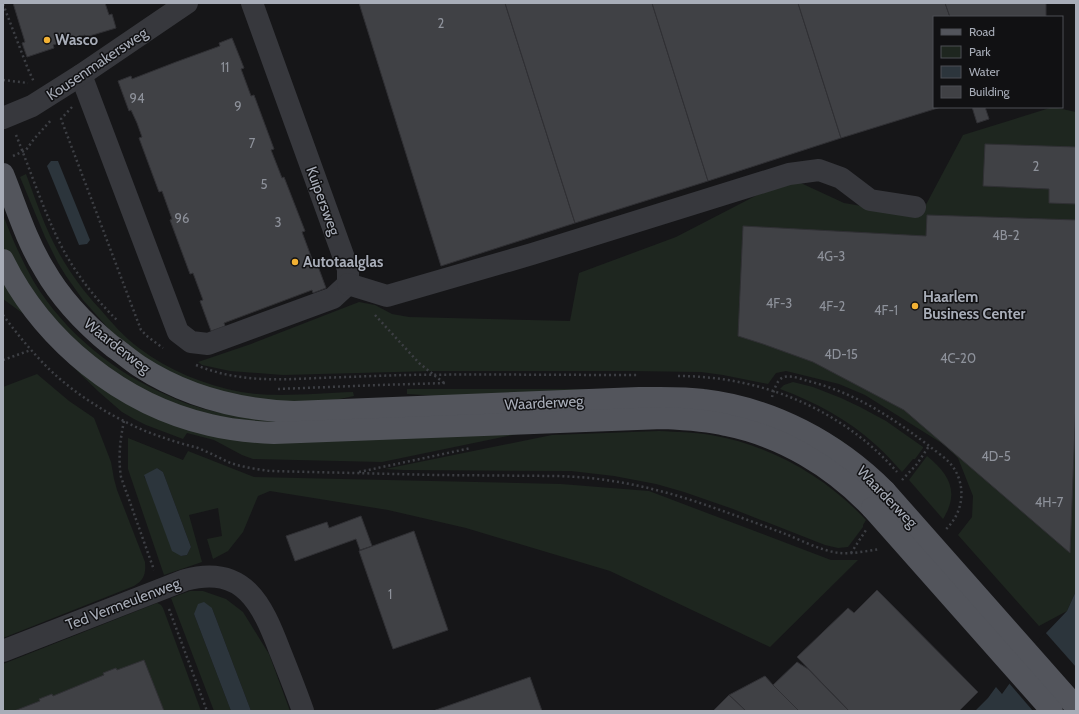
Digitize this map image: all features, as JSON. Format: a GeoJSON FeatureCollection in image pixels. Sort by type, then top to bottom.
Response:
{"type":"FeatureCollection","features":[{"type":"Feature","properties":{"kind":"main road","name":"Waarderweg"},"geometry":{"type":"LineString","coordinates":[[3,174],[23,226],[37,257],[53,283],[77,313],[106,340],[139,366],[173,384],[212,399],[251,408],[294,412],[639,398],[685,398],[753,410],[804,431],[830,447],[862,470],[875,509],[1052,711]]}},
{"type":"Feature","properties":{"kind":"main road","name":"Waarderweg"},"geometry":{"type":"LineString","coordinates":[[3,260],[15,283],[32,308],[61,341],[79,357],[96,371],[127,392],[159,408],[199,422],[252,432],[280,433],[663,418],[706,421],[760,434],[799,452],[827,469],[846,483],[875,509],[1076,707]]}},
{"type":"Feature","properties":{"kind":"street","name":"Kousenmakersweg"},"geometry":{"type":"LineString","coordinates":[[5,117],[85,83],[187,3]]}},
{"type":"Feature","properties":{"kind":"street","name":"Kuipersweg"},"geometry":{"type":"LineString","coordinates":[[252,3],[348,268],[348,284]]}},
{"type":"Feature","properties":{"kind":"street"},"geometry":{"type":"LineString","coordinates":[[85,83],[178,332],[191,352],[208,344],[333,298],[348,284],[387,296],[532,254],[789,174],[818,170],[841,178],[870,200],[915,207]]}},
{"type":"Feature","properties":{"kind":"street","name":"Ted Vermeulenweg"},"geometry":{"type":"LineString","coordinates":[[3,651],[161,588],[189,578],[213,576],[235,582],[245,589],[260,606],[269,623],[304,711]]}},
{"type":"Feature","properties":{"kind":"path"},"geometry":{"type":"LineString","coordinates":[[3,4],[34,82]]}},
{"type":"Feature","properties":{"kind":"path"},"geometry":{"type":"LineString","coordinates":[[85,83],[61,119],[139,327],[143,333],[164,348]]}},
{"type":"Feature","properties":{"kind":"path","name":"Waarderweg"},"geometry":{"type":"LineString","coordinates":[[5,117],[66,254],[90,290],[120,324]]}},
{"type":"Feature","properties":{"kind":"path"},"geometry":{"type":"LineString","coordinates":[[374,314],[419,363],[445,383]]}},
{"type":"Feature","properties":{"kind":"path"},"geometry":{"type":"LineString","coordinates":[[3,315],[31,350],[48,368],[79,394],[114,416],[143,430],[196,447],[212,453],[228,462],[247,468],[270,471],[436,475],[576,476],[610,480],[661,490],[822,548],[837,552],[851,553],[884,548]]}},
{"type":"Feature","properties":{"kind":"path"},"geometry":{"type":"LineString","coordinates":[[3,360],[31,350]]}},
{"type":"Feature","properties":{"kind":"path"},"geometry":{"type":"LineString","coordinates":[[191,352],[202,367],[244,378],[261,380],[433,375],[644,376]]}},
{"type":"Feature","properties":{"kind":"path"},"geometry":{"type":"LineString","coordinates":[[673,376],[714,377],[739,381],[787,395],[811,406],[842,424],[867,442],[898,473]]}},
{"type":"Feature","properties":{"kind":"path"},"geometry":{"type":"LineString","coordinates":[[771,399],[779,380],[786,376],[832,388],[855,397],[884,413],[941,455],[953,466],[958,475],[962,495],[961,504],[956,517],[942,533]]}},
{"type":"Feature","properties":{"kind":"path"},"geometry":{"type":"LineString","coordinates":[[354,473],[478,446]]}},
{"type":"Feature","properties":{"kind":"path"},"geometry":{"type":"LineString","coordinates":[[907,475],[929,446]]}},
{"type":"Feature","properties":{"kind":"path"},"geometry":{"type":"LineString","coordinates":[[851,553],[875,509]]}},
{"type":"Feature","properties":{"kind":"green space"},"geometry":{"type":"Polygon","coordinates":[[[1050,108],[1076,112],[1076,591],[1067,611],[1039,626],[958,535],[972,517],[973,496],[958,458],[943,444],[865,395],[839,384],[786,371],[776,373],[768,384],[701,372],[432,371],[283,375],[230,371],[202,365],[198,362],[251,344],[359,302],[375,305],[392,314],[409,317],[570,321],[579,273],[676,237],[790,178],[844,203],[920,216],[963,135],[1050,108]]]}},
{"type":"Feature","properties":{"kind":"green space"},"geometry":{"type":"Polygon","coordinates":[[[26,174],[49,234],[73,275],[88,296],[118,330],[150,356],[187,376],[241,392],[268,395],[297,395],[353,392],[354,396],[306,406],[199,389],[126,348],[83,300],[58,263],[45,237],[20,177],[26,174]]]}},
{"type":"Feature","properties":{"kind":"green space"},"geometry":{"type":"Polygon","coordinates":[[[3,215],[17,249],[34,282],[46,301],[76,334],[93,350],[129,376],[149,387],[203,409],[228,414],[754,426],[263,426],[163,404],[77,348],[10,261],[3,246],[3,215]]]}},
{"type":"Feature","properties":{"kind":"green space"},"geometry":{"type":"Polygon","coordinates":[[[3,274],[22,305],[180,422],[547,428],[382,462],[253,459],[242,455],[214,440],[187,433],[183,439],[146,425],[122,412],[70,364],[25,315],[3,299],[3,274]]]}},
{"type":"Feature","properties":{"kind":"green space"},"geometry":{"type":"Polygon","coordinates":[[[37,374],[69,401],[94,418],[111,462],[117,490],[145,562],[145,570],[142,579],[134,586],[3,638],[3,387],[37,374]]]}},
{"type":"Feature","properties":{"kind":"green space"},"geometry":{"type":"Polygon","coordinates":[[[793,382],[813,387],[860,407],[886,421],[923,448],[915,459],[913,459],[902,472],[880,448],[855,428],[831,412],[780,389],[784,385],[793,382]]]}},
{"type":"Feature","properties":{"kind":"green space"},"geometry":{"type":"Polygon","coordinates":[[[407,389],[660,389],[748,398],[781,409],[813,424],[842,441],[866,460],[842,448],[470,398],[407,394],[407,389]]]}},
{"type":"Feature","properties":{"kind":"green space"},"geometry":{"type":"Polygon","coordinates":[[[659,431],[711,435],[754,446],[775,455],[814,476],[833,490],[866,520],[863,527],[848,547],[838,548],[825,545],[733,509],[684,492],[656,484],[614,476],[571,471],[385,469],[552,435],[659,431]]]}},
{"type":"Feature","properties":{"kind":"green space"},"geometry":{"type":"Polygon","coordinates":[[[128,438],[183,460],[188,451],[254,477],[561,484],[649,491],[831,560],[858,560],[770,647],[610,571],[466,528],[388,510],[270,491],[258,496],[243,532],[228,551],[213,559],[207,539],[222,536],[218,508],[189,515],[202,562],[164,575],[128,469],[128,438]],[[157,468],[144,476],[181,556],[187,555],[191,547],[163,472],[157,468]]]}},
{"type":"Feature","properties":{"kind":"green space"},"geometry":{"type":"Polygon","coordinates":[[[927,456],[941,470],[950,484],[951,500],[943,519],[909,480],[927,456]]]}},
{"type":"Feature","properties":{"kind":"green space"},"geometry":{"type":"Polygon","coordinates":[[[190,591],[203,591],[226,599],[243,612],[269,654],[290,711],[251,711],[212,608],[194,614],[231,711],[214,711],[171,598],[190,591]]]}},
{"type":"Feature","properties":{"kind":"green space"},"geometry":{"type":"Polygon","coordinates":[[[157,603],[163,608],[201,711],[3,711],[3,664],[157,603]]]}},
{"type":"Feature","properties":{"kind":"water"},"geometry":{"type":"Polygon","coordinates":[[[51,161],[58,161],[90,240],[87,244],[79,245],[47,166],[51,161]]]}},
{"type":"Feature","properties":{"kind":"water"},"geometry":{"type":"Polygon","coordinates":[[[157,468],[163,472],[191,547],[187,555],[181,556],[172,551],[144,475],[157,468]]]}},
{"type":"Feature","properties":{"kind":"water"},"geometry":{"type":"Polygon","coordinates":[[[1076,591],[1076,711],[975,711],[988,698],[996,687],[1002,694],[1046,633],[1067,611],[1076,591]]]}},
{"type":"Feature","properties":{"kind":"water"},"geometry":{"type":"Polygon","coordinates":[[[204,602],[212,608],[251,711],[231,711],[194,614],[198,604],[204,602]]]}},
{"type":"Feature","properties":{"kind":"pier"},"geometry":{"type":"Polygon","coordinates":[[[1045,632],[1076,667],[1076,711],[1033,711],[1008,682],[1045,632]]]}},
{"type":"Feature","properties":{"kind":"building"},"geometry":{"type":"Polygon","coordinates":[[[13,3],[105,3],[109,15],[112,14],[116,28],[86,37],[85,35],[53,45],[54,48],[27,57],[22,43],[25,42],[13,3]]]}},
{"type":"Feature","properties":{"kind":"building"},"geometry":{"type":"Polygon","coordinates":[[[359,3],[505,3],[575,223],[441,266],[359,3]]]}},
{"type":"Feature","properties":{"kind":"building"},"geometry":{"type":"Polygon","coordinates":[[[505,3],[652,3],[708,181],[575,223],[505,3]]]}},
{"type":"Feature","properties":{"kind":"building"},"geometry":{"type":"Polygon","coordinates":[[[652,3],[798,3],[841,138],[708,181],[652,3]]]}},
{"type":"Feature","properties":{"kind":"building"},"geometry":{"type":"Polygon","coordinates":[[[798,3],[945,3],[950,16],[933,16],[933,108],[938,108],[841,138],[798,3]]]}},
{"type":"Feature","properties":{"kind":"building"},"geometry":{"type":"Polygon","coordinates":[[[945,3],[1046,3],[1046,16],[950,16],[945,3]]]}},
{"type":"Feature","properties":{"kind":"building"},"geometry":{"type":"Polygon","coordinates":[[[232,38],[244,68],[241,69],[251,96],[254,95],[274,149],[271,150],[282,178],[284,177],[305,231],[302,232],[312,259],[315,258],[326,288],[313,293],[312,290],[224,323],[225,326],[211,331],[200,301],[203,300],[193,273],[190,274],[170,220],[172,219],[162,191],[159,192],[139,138],[142,137],[137,123],[131,110],[129,111],[118,81],[131,76],[132,79],[220,46],[219,43],[232,38]]]}},
{"type":"Feature","properties":{"kind":"building"},"geometry":{"type":"Polygon","coordinates":[[[972,108],[985,108],[989,119],[977,123],[972,108]]]}},
{"type":"Feature","properties":{"kind":"building"},"geometry":{"type":"Polygon","coordinates":[[[985,144],[1076,147],[1076,204],[1049,203],[1049,189],[983,186],[985,144]]]}},
{"type":"Feature","properties":{"kind":"building"},"geometry":{"type":"Polygon","coordinates":[[[927,215],[1076,220],[1076,401],[1070,553],[904,410],[813,362],[738,336],[743,226],[926,236],[927,215]]]}},
{"type":"Feature","properties":{"kind":"building"},"geometry":{"type":"Polygon","coordinates":[[[361,516],[372,546],[360,550],[356,539],[295,561],[286,536],[327,522],[329,528],[361,516]]]}},
{"type":"Feature","properties":{"kind":"building"},"geometry":{"type":"Polygon","coordinates":[[[414,531],[448,630],[393,649],[359,551],[414,531]]]}},
{"type":"Feature","properties":{"kind":"building"},"geometry":{"type":"Polygon","coordinates":[[[877,590],[978,692],[959,711],[849,711],[797,657],[848,608],[854,613],[877,590]]]}},
{"type":"Feature","properties":{"kind":"building"},"geometry":{"type":"Polygon","coordinates":[[[144,660],[164,711],[14,711],[40,701],[39,699],[52,694],[53,696],[104,675],[103,673],[116,668],[117,670],[144,660]]]}},
{"type":"Feature","properties":{"kind":"building"},"geometry":{"type":"Polygon","coordinates":[[[797,662],[808,669],[849,711],[799,711],[773,685],[797,662]]]}},
{"type":"Feature","properties":{"kind":"building"},"geometry":{"type":"Polygon","coordinates":[[[765,676],[799,711],[746,711],[729,695],[765,676]]]}},
{"type":"Feature","properties":{"kind":"building"},"geometry":{"type":"Polygon","coordinates":[[[530,677],[542,711],[433,711],[530,677]]]}},
{"type":"Feature","properties":{"kind":"building"},"geometry":{"type":"Polygon","coordinates":[[[729,695],[746,711],[713,711],[729,695]]]}},
{"type":"Feature","properties":{"kind":"place","name":"Wasco"},"geometry":{"type":"Point","coordinates":[47,40]}},
{"type":"Feature","properties":{"kind":"place","name":"Autotaalglas"},"geometry":{"type":"Point","coordinates":[295,262]}},
{"type":"Feature","properties":{"kind":"place","name":"Haarlem Business Center"},"geometry":{"type":"Point","coordinates":[915,306]}}]}
